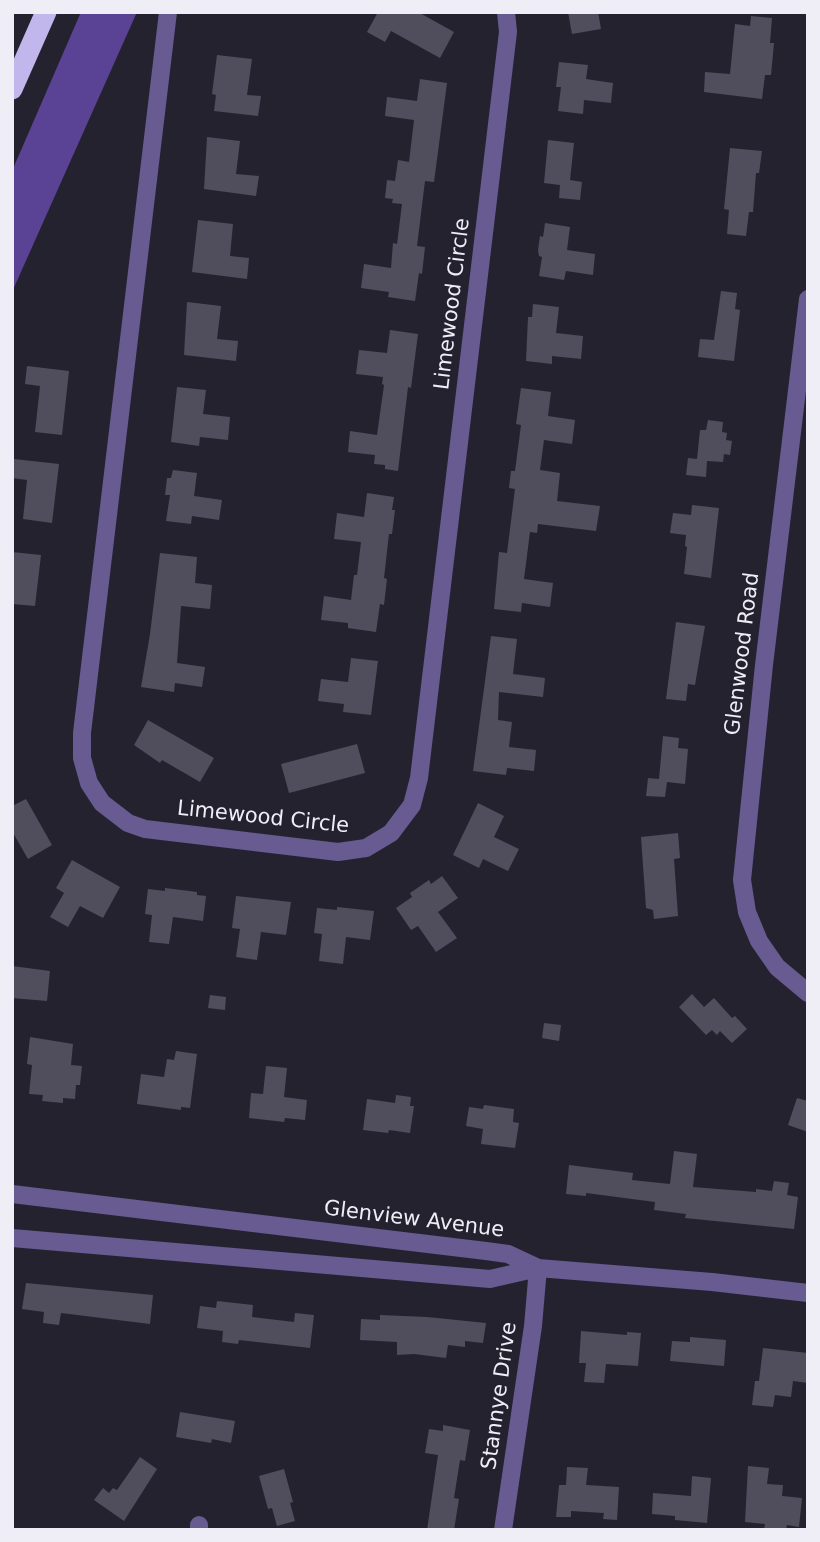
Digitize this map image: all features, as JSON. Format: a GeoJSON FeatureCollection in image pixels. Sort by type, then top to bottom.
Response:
{"type":"FeatureCollection","features":[{"type":"Feature","properties":{"kind":"highway"},"geometry":{"type":"LineString","coordinates":[[12,89],[46,12]]}},
{"type":"Feature","properties":{"kind":"street","name":"Limewood Circle"},"geometry":{"type":"LineString","coordinates":[[168,12],[82,733],[82,758],[89,783],[95,793],[110,811],[128,823],[145,829],[338,852],[366,848],[391,833],[412,804],[419,778],[507,46],[506,12]]}},
{"type":"Feature","properties":{"kind":"street","name":"Glenwood Road"},"geometry":{"type":"LineString","coordinates":[[808,299],[764,664],[742,880],[747,912],[759,941],[777,967],[808,993]]}},
{"type":"Feature","properties":{"kind":"street","name":"Glenview Avenue"},"geometry":{"type":"LineString","coordinates":[[12,1194],[508,1254],[538,1268],[712,1282],[808,1293]]}},
{"type":"Feature","properties":{"kind":"street"},"geometry":{"type":"LineString","coordinates":[[12,1238],[490,1279],[538,1268]]}},
{"type":"Feature","properties":{"kind":"street","name":"Stannye Drive"},"geometry":{"type":"LineString","coordinates":[[503,1530],[533,1326],[538,1268]]}},
{"type":"Feature","properties":{"kind":"shaded area"},"geometry":{"type":"Polygon","coordinates":[[[81,12],[137,12],[12,292],[12,171],[81,12]]]}},
{"type":"Feature","properties":{"kind":"building"},"geometry":{"type":"Polygon","coordinates":[[[378,12],[418,12],[454,32],[440,58],[391,31],[385,42],[367,32],[378,12]]]}},
{"type":"Feature","properties":{"kind":"building"},"geometry":{"type":"Polygon","coordinates":[[[568,12],[598,12],[601,29],[572,34],[568,12]]]}},
{"type":"Feature","properties":{"kind":"building"},"geometry":{"type":"Polygon","coordinates":[[[751,16],[772,18],[770,43],[774,43],[771,75],[765,75],[762,99],[704,92],[705,72],[730,74],[735,24],[750,26],[751,16]]]}},
{"type":"Feature","properties":{"kind":"building"},"geometry":{"type":"Polygon","coordinates":[[[217,55],[252,59],[247,95],[261,96],[258,116],[214,111],[216,95],[212,94],[217,55]]]}},
{"type":"Feature","properties":{"kind":"building"},"geometry":{"type":"Polygon","coordinates":[[[559,62],[588,65],[586,79],[613,83],[611,103],[584,100],[583,114],[558,111],[561,87],[556,87],[559,62]]]}},
{"type":"Feature","properties":{"kind":"building"},"geometry":{"type":"Polygon","coordinates":[[[420,79],[447,83],[434,182],[425,181],[417,246],[425,247],[415,301],[388,297],[389,292],[361,288],[364,264],[391,268],[393,243],[397,244],[402,204],[392,203],[393,199],[385,198],[387,180],[395,181],[398,160],[409,162],[414,120],[385,116],[387,97],[417,101],[420,79]]]}},
{"type":"Feature","properties":{"kind":"building"},"geometry":{"type":"Polygon","coordinates":[[[207,137],[240,141],[236,174],[259,176],[256,196],[204,189],[207,137]]]}},
{"type":"Feature","properties":{"kind":"building"},"geometry":{"type":"Polygon","coordinates":[[[548,140],[574,143],[570,180],[582,182],[580,200],[559,198],[560,185],[544,183],[548,140]]]}},
{"type":"Feature","properties":{"kind":"building"},"geometry":{"type":"Polygon","coordinates":[[[730,148],[762,151],[759,173],[756,173],[753,212],[749,212],[746,236],[727,234],[729,210],[724,209],[730,148]]]}},
{"type":"Feature","properties":{"kind":"building"},"geometry":{"type":"Polygon","coordinates":[[[198,220],[233,224],[230,256],[249,258],[247,279],[192,272],[198,220]]]}},
{"type":"Feature","properties":{"kind":"building"},"geometry":{"type":"Polygon","coordinates":[[[545,223],[570,227],[567,250],[595,254],[593,275],[566,271],[564,280],[539,276],[542,257],[539,256],[538,250],[545,223]]]}},
{"type":"Feature","properties":{"kind":"building"},"geometry":{"type":"Polygon","coordinates":[[[721,291],[737,293],[735,309],[740,310],[734,361],[698,357],[700,339],[714,340],[721,291]]]}},
{"type":"Feature","properties":{"kind":"building"},"geometry":{"type":"Polygon","coordinates":[[[187,302],[221,306],[217,339],[238,341],[236,361],[184,355],[187,302]]]}},
{"type":"Feature","properties":{"kind":"building"},"geometry":{"type":"Polygon","coordinates":[[[533,304],[559,307],[556,333],[583,336],[581,359],[552,356],[552,364],[526,361],[528,317],[532,317],[533,304]]]}},
{"type":"Feature","properties":{"kind":"building"},"geometry":{"type":"Polygon","coordinates":[[[390,330],[418,334],[411,388],[408,387],[398,471],[385,469],[385,465],[374,464],[375,455],[348,452],[350,431],[377,435],[384,385],[383,377],[356,374],[359,350],[387,353],[390,330]]]}},
{"type":"Feature","properties":{"kind":"building"},"geometry":{"type":"Polygon","coordinates":[[[27,366],[69,371],[62,435],[35,432],[40,386],[25,384],[27,366]]]}},
{"type":"Feature","properties":{"kind":"building"},"geometry":{"type":"Polygon","coordinates":[[[177,387],[206,390],[203,414],[230,417],[228,440],[200,437],[199,446],[171,442],[177,387]]]}},
{"type":"Feature","properties":{"kind":"building"},"geometry":{"type":"Polygon","coordinates":[[[521,388],[551,392],[548,416],[575,420],[572,444],[544,440],[540,470],[560,473],[557,501],[600,506],[596,531],[538,524],[537,533],[530,532],[524,579],[553,583],[550,607],[522,603],[521,612],[494,609],[499,552],[507,553],[515,489],[509,488],[511,471],[515,471],[521,425],[516,424],[521,388]]]}},
{"type":"Feature","properties":{"kind":"building"},"geometry":{"type":"Polygon","coordinates":[[[708,420],[723,422],[722,432],[727,433],[726,440],[732,441],[730,455],[724,454],[723,462],[707,461],[706,477],[686,475],[688,458],[697,459],[700,430],[706,430],[708,420]]]}},
{"type":"Feature","properties":{"kind":"building"},"geometry":{"type":"Polygon","coordinates":[[[14,459],[59,464],[52,523],[23,519],[27,480],[12,478],[14,459]]]}},
{"type":"Feature","properties":{"kind":"building"},"geometry":{"type":"Polygon","coordinates":[[[173,470],[197,473],[194,496],[222,500],[219,520],[192,516],[191,524],[166,521],[170,495],[165,495],[167,478],[171,478],[173,470]]]}},
{"type":"Feature","properties":{"kind":"building"},"geometry":{"type":"Polygon","coordinates":[[[367,493],[394,497],[392,510],[395,510],[392,534],[389,534],[384,605],[380,604],[376,632],[348,628],[348,623],[321,620],[324,596],[351,600],[354,575],[357,575],[361,542],[334,539],[337,513],[364,517],[367,493]]]}},
{"type":"Feature","properties":{"kind":"building"},"geometry":{"type":"Polygon","coordinates":[[[692,505],[719,508],[711,578],[684,574],[686,535],[670,533],[673,513],[691,515],[692,505]]]}},
{"type":"Feature","properties":{"kind":"building"},"geometry":{"type":"Polygon","coordinates":[[[12,552],[41,555],[35,606],[12,604],[12,552]]]}},
{"type":"Feature","properties":{"kind":"building"},"geometry":{"type":"Polygon","coordinates":[[[160,553],[197,557],[195,583],[212,585],[210,609],[181,606],[177,663],[205,667],[202,687],[175,683],[174,692],[141,687],[160,553]]]}},
{"type":"Feature","properties":{"kind":"building"},"geometry":{"type":"Polygon","coordinates":[[[676,622],[705,626],[695,685],[688,684],[686,701],[666,699],[676,622]]]}},
{"type":"Feature","properties":{"kind":"building"},"geometry":{"type":"Polygon","coordinates":[[[491,636],[517,639],[513,674],[545,678],[543,697],[499,692],[498,720],[512,722],[509,747],[536,750],[534,771],[507,768],[506,775],[473,771],[491,636]]]}},
{"type":"Feature","properties":{"kind":"building"},"geometry":{"type":"Polygon","coordinates":[[[351,658],[378,661],[371,715],[343,712],[344,704],[318,701],[321,679],[348,682],[351,658]]]}},
{"type":"Feature","properties":{"kind":"building"},"geometry":{"type":"Polygon","coordinates":[[[148,720],[214,758],[200,782],[162,760],[160,763],[134,745],[148,720]]]}},
{"type":"Feature","properties":{"kind":"building"},"geometry":{"type":"Polygon","coordinates":[[[663,736],[679,738],[678,748],[688,749],[685,784],[667,782],[665,797],[646,796],[648,778],[659,779],[663,736]]]}},
{"type":"Feature","properties":{"kind":"building"},"geometry":{"type":"Polygon","coordinates":[[[357,744],[365,773],[289,793],[281,764],[357,744]]]}},
{"type":"Feature","properties":{"kind":"building"},"geometry":{"type":"Polygon","coordinates":[[[26,799],[52,845],[28,859],[12,831],[12,806],[26,799]]]}},
{"type":"Feature","properties":{"kind":"building"},"geometry":{"type":"Polygon","coordinates":[[[478,803],[504,816],[494,837],[519,849],[508,871],[483,859],[479,868],[453,855],[478,803]]]}},
{"type":"Feature","properties":{"kind":"building"},"geometry":{"type":"Polygon","coordinates":[[[678,833],[680,858],[674,859],[678,916],[654,919],[653,910],[646,908],[641,837],[678,833]]]}},
{"type":"Feature","properties":{"kind":"building"},"geometry":{"type":"Polygon","coordinates":[[[72,860],[120,887],[103,918],[80,906],[68,927],[50,917],[64,893],[56,888],[72,860]]]}},
{"type":"Feature","properties":{"kind":"building"},"geometry":{"type":"Polygon","coordinates":[[[442,876],[458,898],[438,912],[457,938],[436,952],[418,926],[411,930],[396,908],[412,897],[410,893],[429,880],[431,884],[442,876]]]}},
{"type":"Feature","properties":{"kind":"building"},"geometry":{"type":"Polygon","coordinates":[[[165,888],[197,892],[197,895],[206,896],[203,921],[173,917],[169,944],[149,942],[152,915],[145,914],[148,889],[165,891],[165,888]]]}},
{"type":"Feature","properties":{"kind":"building"},"geometry":{"type":"Polygon","coordinates":[[[236,896],[291,902],[286,935],[261,932],[257,960],[236,957],[240,929],[232,928],[236,896]]]}},
{"type":"Feature","properties":{"kind":"building"},"geometry":{"type":"Polygon","coordinates":[[[337,907],[374,911],[370,940],[346,937],[343,964],[319,961],[322,934],[314,933],[317,908],[337,910],[337,907]]]}},
{"type":"Feature","properties":{"kind":"building"},"geometry":{"type":"Polygon","coordinates":[[[12,966],[50,971],[47,1001],[12,998],[12,966]]]}},
{"type":"Feature","properties":{"kind":"building"},"geometry":{"type":"Polygon","coordinates":[[[692,994],[704,1007],[714,998],[732,1018],[735,1016],[747,1029],[732,1043],[720,1031],[717,1035],[712,1030],[706,1035],[679,1007],[692,994]]]}},
{"type":"Feature","properties":{"kind":"building"},"geometry":{"type":"Polygon","coordinates":[[[210,995],[226,997],[225,1010],[208,1008],[210,995]]]}},
{"type":"Feature","properties":{"kind":"building"},"geometry":{"type":"Polygon","coordinates":[[[544,1023],[561,1025],[559,1041],[542,1038],[544,1023]]]}},
{"type":"Feature","properties":{"kind":"building"},"geometry":{"type":"Polygon","coordinates":[[[30,1037],[73,1044],[71,1065],[82,1066],[75,1099],[63,1098],[63,1103],[42,1101],[43,1095],[29,1094],[32,1065],[27,1064],[30,1037]]]}},
{"type":"Feature","properties":{"kind":"building"},"geometry":{"type":"Polygon","coordinates":[[[176,1051],[197,1054],[190,1108],[181,1107],[181,1110],[137,1104],[141,1074],[164,1077],[167,1059],[174,1060],[176,1051]]]}},
{"type":"Feature","properties":{"kind":"building"},"geometry":{"type":"Polygon","coordinates":[[[266,1066],[287,1068],[284,1097],[307,1100],[305,1120],[285,1118],[284,1122],[249,1118],[251,1093],[263,1094],[266,1066]]]}},
{"type":"Feature","properties":{"kind":"building"},"geometry":{"type":"Polygon","coordinates":[[[396,1095],[411,1097],[410,1106],[414,1106],[410,1133],[363,1130],[367,1099],[395,1103],[396,1095]]]}},
{"type":"Feature","properties":{"kind":"building"},"geometry":{"type":"Polygon","coordinates":[[[797,1098],[808,1101],[808,1132],[788,1125],[797,1098]]]}},
{"type":"Feature","properties":{"kind":"building"},"geometry":{"type":"Polygon","coordinates":[[[484,1105],[514,1109],[513,1122],[519,1123],[515,1148],[481,1144],[483,1129],[466,1126],[469,1107],[483,1109],[484,1105]]]}},
{"type":"Feature","properties":{"kind":"building"},"geometry":{"type":"Polygon","coordinates":[[[674,1151],[697,1154],[693,1187],[756,1192],[756,1189],[772,1191],[774,1181],[789,1183],[787,1195],[798,1197],[794,1229],[685,1218],[686,1214],[654,1210],[655,1202],[586,1193],[586,1196],[566,1194],[569,1165],[633,1173],[632,1180],[670,1184],[674,1151]]]}},
{"type":"Feature","properties":{"kind":"building"},"geometry":{"type":"Polygon","coordinates":[[[26,1283],[153,1295],[150,1324],[61,1313],[59,1325],[43,1323],[44,1312],[22,1309],[26,1283]]]}},
{"type":"Feature","properties":{"kind":"building"},"geometry":{"type":"Polygon","coordinates":[[[217,1301],[253,1305],[252,1317],[294,1322],[295,1313],[314,1315],[310,1348],[239,1340],[238,1344],[222,1342],[223,1331],[197,1328],[200,1306],[216,1308],[217,1301]]]}},
{"type":"Feature","properties":{"kind":"building"},"geometry":{"type":"Polygon","coordinates":[[[380,1315],[486,1323],[483,1343],[465,1341],[465,1347],[448,1345],[446,1358],[397,1355],[397,1342],[360,1340],[361,1319],[380,1320],[380,1315]]]}},
{"type":"Feature","properties":{"kind":"building"},"geometry":{"type":"Polygon","coordinates":[[[581,1331],[627,1335],[627,1332],[641,1333],[638,1366],[606,1364],[604,1383],[584,1382],[586,1363],[579,1363],[581,1331]]]}},
{"type":"Feature","properties":{"kind":"building"},"geometry":{"type":"Polygon","coordinates":[[[690,1337],[726,1340],[724,1366],[670,1361],[672,1341],[690,1342],[690,1337]]]}},
{"type":"Feature","properties":{"kind":"building"},"geometry":{"type":"Polygon","coordinates":[[[763,1348],[808,1353],[808,1383],[793,1381],[791,1397],[775,1395],[773,1407],[752,1405],[755,1381],[759,1381],[763,1348]]]}},
{"type":"Feature","properties":{"kind":"building"},"geometry":{"type":"Polygon","coordinates":[[[180,1412],[235,1421],[231,1443],[212,1439],[211,1443],[176,1437],[180,1412]]]}},
{"type":"Feature","properties":{"kind":"building"},"geometry":{"type":"Polygon","coordinates":[[[443,1425],[470,1430],[465,1461],[460,1460],[454,1498],[459,1499],[454,1530],[427,1530],[438,1455],[425,1453],[429,1429],[443,1431],[443,1425]]]}},
{"type":"Feature","properties":{"kind":"building"},"geometry":{"type":"Polygon","coordinates":[[[140,1457],[157,1469],[124,1521],[94,1500],[103,1488],[109,1493],[113,1488],[117,1490],[140,1457]]]}},
{"type":"Feature","properties":{"kind":"building"},"geometry":{"type":"Polygon","coordinates":[[[748,1466],[769,1468],[767,1484],[783,1485],[782,1496],[802,1498],[799,1527],[787,1525],[786,1530],[772,1530],[764,1529],[765,1524],[745,1522],[748,1466]]]}},
{"type":"Feature","properties":{"kind":"building"},"geometry":{"type":"Polygon","coordinates":[[[567,1467],[588,1468],[586,1485],[619,1487],[617,1520],[603,1519],[604,1513],[571,1511],[571,1517],[556,1517],[559,1485],[566,1485],[567,1467]]]}},
{"type":"Feature","properties":{"kind":"building"},"geometry":{"type":"Polygon","coordinates":[[[284,1469],[295,1521],[277,1526],[272,1508],[268,1509],[259,1476],[284,1469]]]}},
{"type":"Feature","properties":{"kind":"building"},"geometry":{"type":"Polygon","coordinates":[[[692,1476],[711,1478],[707,1523],[675,1520],[675,1516],[652,1514],[653,1493],[691,1496],[692,1476]]]}}]}
